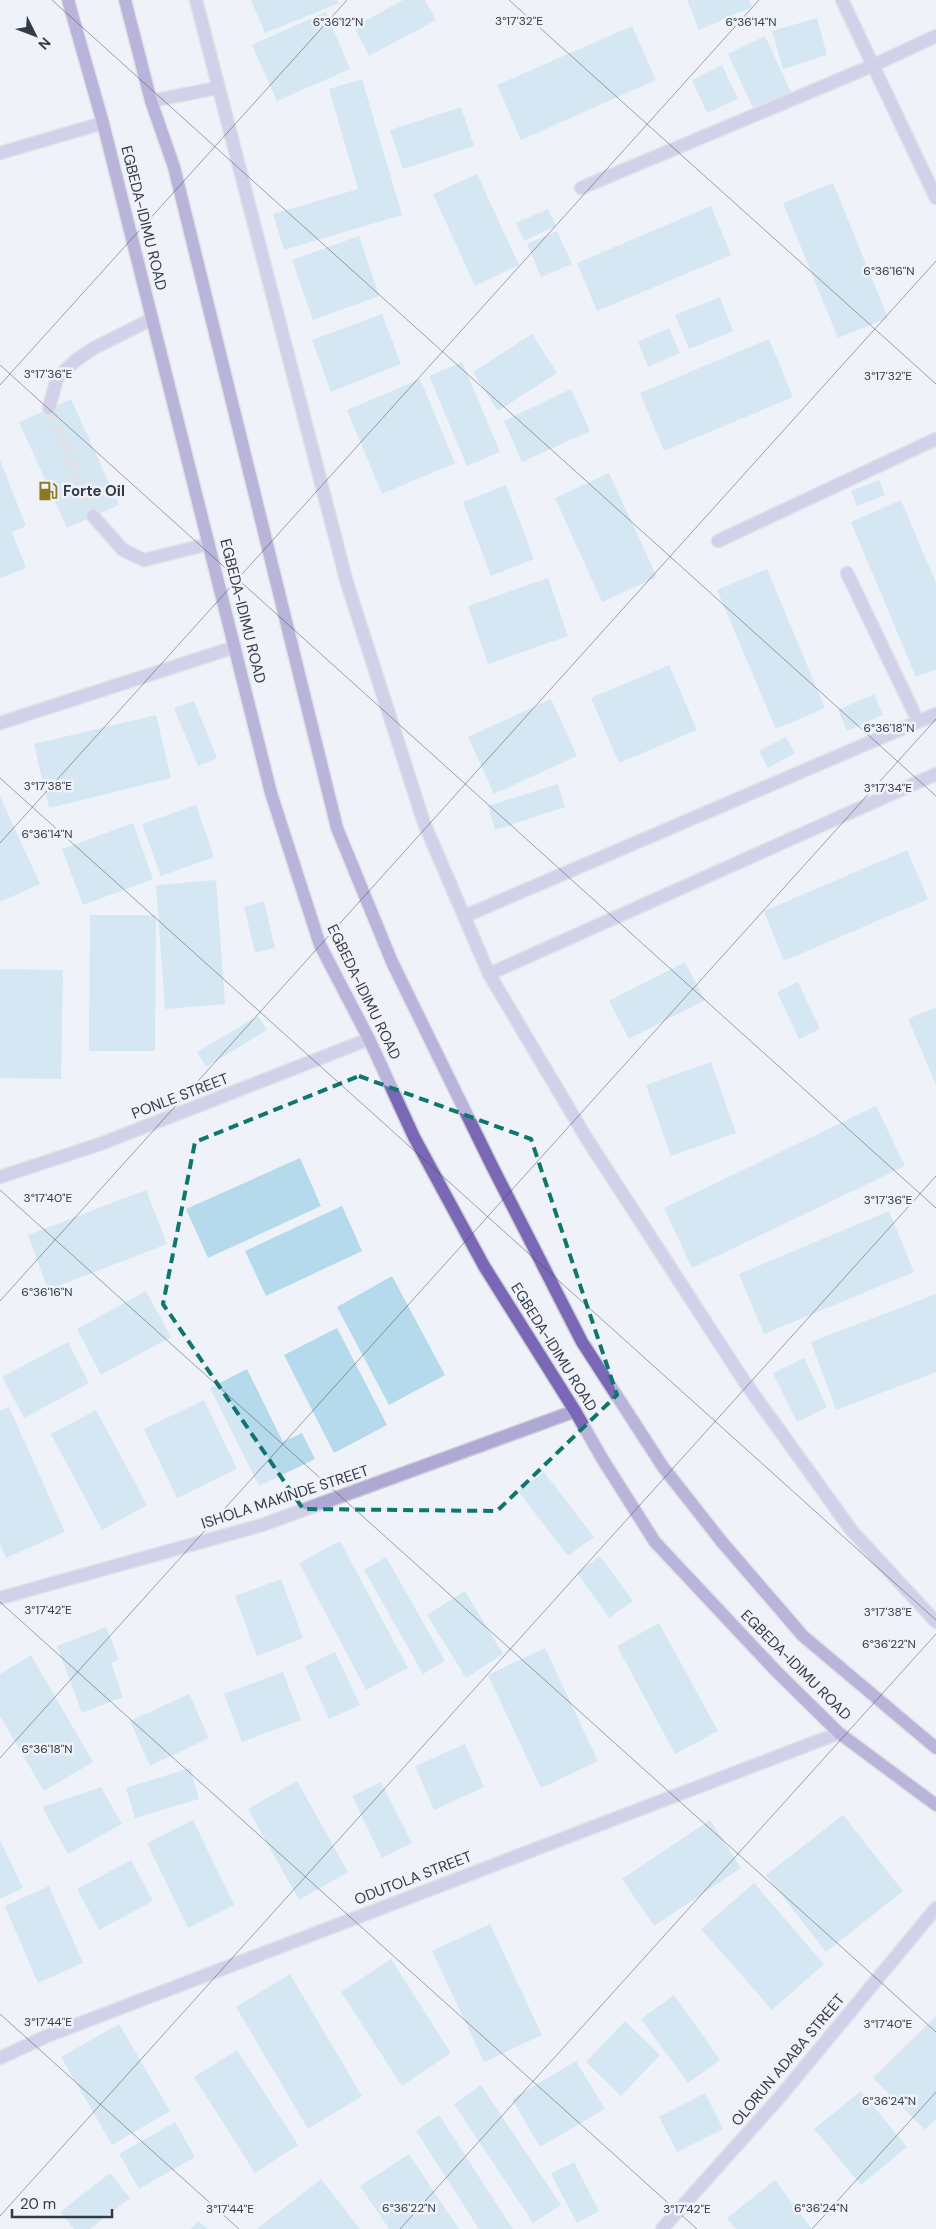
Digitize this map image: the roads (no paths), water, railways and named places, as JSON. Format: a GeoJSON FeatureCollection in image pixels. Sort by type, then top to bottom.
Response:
{"type":"FeatureCollection","features":[{"type":"Feature","properties":{"kind":"main road","name":"EGBEDA-IDIMU ROAD"},"geometry":{"type":"LineString","coordinates":[[68,0],[103,123],[271,793],[320,945],[369,1039],[414,1137],[484,1266],[655,1542],[776,1671],[839,1732],[936,1806]]}},
{"type":"Feature","properties":{"kind":"main road","name":"EGBEDA-IDIMU ROAD"},"geometry":{"type":"LineString","coordinates":[[125,0],[151,101],[174,167],[337,828],[392,962],[492,1166],[582,1342],[664,1467],[722,1542],[803,1636],[936,1748]]}},
{"type":"Feature","properties":{"kind":"street"},"geometry":{"type":"LineString","coordinates":[[196,0],[217,88],[348,583],[424,823],[489,974],[587,1139],[744,1381],[852,1531],[936,1622]]}},
{"type":"Feature","properties":{"kind":"street"},"geometry":{"type":"LineString","coordinates":[[842,0],[936,198]]}},
{"type":"Feature","properties":{"kind":"street"},"geometry":{"type":"LineString","coordinates":[[581,188],[874,65],[936,36]]}},
{"type":"Feature","properties":{"kind":"street"},"geometry":{"type":"LineString","coordinates":[[151,101],[217,88]]}},
{"type":"Feature","properties":{"kind":"street"},"geometry":{"type":"LineString","coordinates":[[0,153],[103,123]]}},
{"type":"Feature","properties":{"kind":"street"},"geometry":{"type":"LineString","coordinates":[[50,408],[57,378],[76,361],[94,348],[152,318]]}},
{"type":"Feature","properties":{"kind":"street"},"geometry":{"type":"LineString","coordinates":[[718,541],[936,439]]}},
{"type":"Feature","properties":{"kind":"street"},"geometry":{"type":"LineString","coordinates":[[93,516],[123,550],[144,560],[209,544]]}},
{"type":"Feature","properties":{"kind":"street"},"geometry":{"type":"LineString","coordinates":[[847,572],[918,722]]}},
{"type":"Feature","properties":{"kind":"street"},"geometry":{"type":"LineString","coordinates":[[0,723],[235,647]]}},
{"type":"Feature","properties":{"kind":"street"},"geometry":{"type":"LineString","coordinates":[[465,916],[936,714]]}},
{"type":"Feature","properties":{"kind":"street"},"geometry":{"type":"LineString","coordinates":[[489,974],[936,774]]}},
{"type":"Feature","properties":{"kind":"street","name":"PONLE STREET"},"geometry":{"type":"LineString","coordinates":[[0,1177],[103,1143],[369,1039]]}},
{"type":"Feature","properties":{"kind":"street","name":"ISHOLA MAKINDE STREET"},"geometry":{"type":"LineString","coordinates":[[0,1598],[262,1525],[576,1412]]}},
{"type":"Feature","properties":{"kind":"street","name":"ODUTOLA STREET"},"geometry":{"type":"LineString","coordinates":[[0,2058],[47,2036],[839,1732]]}},
{"type":"Feature","properties":{"kind":"street","name":"OLORUN ADABA STREET"},"geometry":{"type":"LineString","coordinates":[[662,2229],[779,2098],[936,1908]]}},
{"type":"Feature","properties":{"kind":"tunnel"},"geometry":{"type":"LineString","coordinates":[[49,408],[93,516]]}},
{"type":"Feature","properties":{"kind":"place","name":"Forte Oil"},"geometry":{"type":"Point","coordinates":[48,491]}}]}
